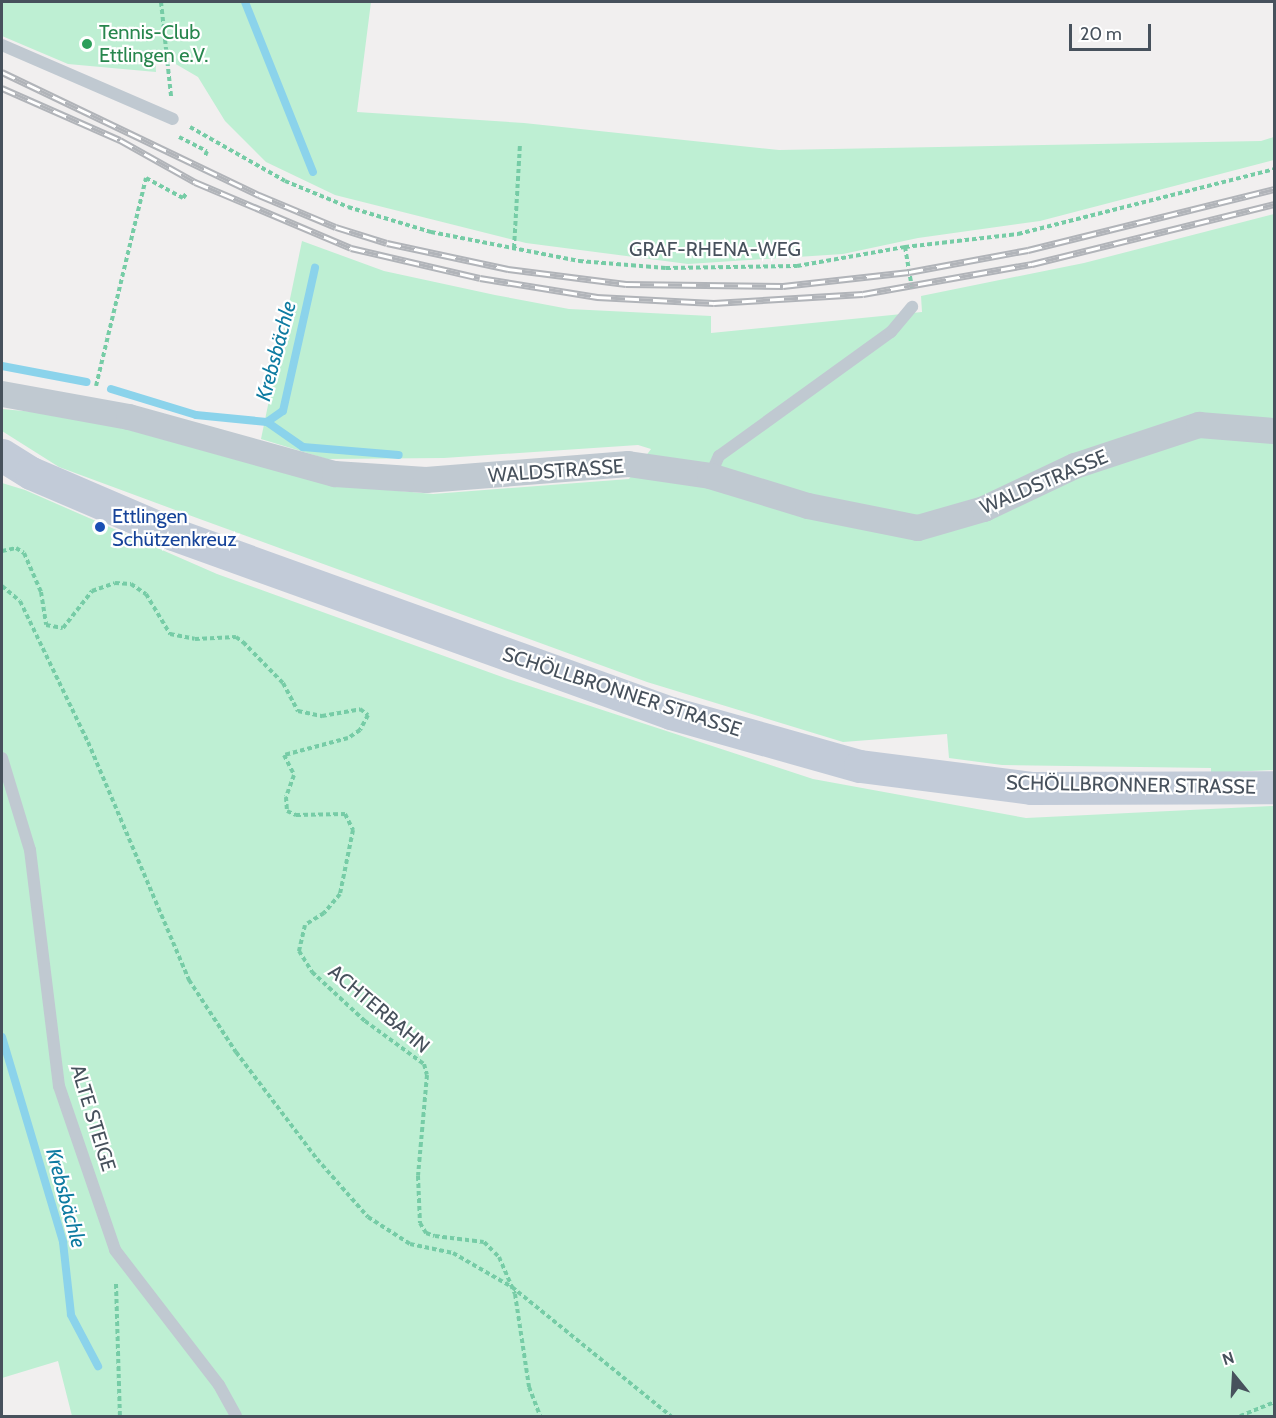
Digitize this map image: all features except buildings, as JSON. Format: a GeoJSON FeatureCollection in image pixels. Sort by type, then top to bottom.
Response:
{"type":"FeatureCollection","features":[{"type":"Feature","properties":{"kind":"main road","name":"SCHÖLLBRONNER STRASSE"},"geometry":{"type":"LineString","coordinates":[[2,455],[31,473],[195,542],[671,713],[860,766],[1031,788],[1275,787]]}},
{"type":"Feature","properties":{"kind":"street","name":"WALDSTRASSE"},"geometry":{"type":"LineString","coordinates":[[2,394],[129,417],[335,474],[426,480],[628,464],[710,476],[808,506],[918,528],[984,509],[1075,466],[1199,425],[1275,432]]}},
{"type":"Feature","properties":{"kind":"lane"},"geometry":{"type":"LineString","coordinates":[[2,45],[173,120]]}},
{"type":"Feature","properties":{"kind":"lane"},"geometry":{"type":"LineString","coordinates":[[710,476],[719,456],[891,332],[912,307]]}},
{"type":"Feature","properties":{"kind":"lane","name":"ALTE STEIGE"},"geometry":{"type":"LineString","coordinates":[[2,758],[30,850],[59,1086],[115,1250],[219,1385],[236,1416]]}},
{"type":"Feature","properties":{"kind":"path"},"geometry":{"type":"LineString","coordinates":[[160,2],[173,120]]}},
{"type":"Feature","properties":{"kind":"path","name":"GRAF-RHENA-WEG"},"geometry":{"type":"LineString","coordinates":[[173,120],[285,181],[348,207],[431,232],[579,261],[666,268],[737,268],[847,260],[905,247],[1018,234],[1275,169]]}},
{"type":"Feature","properties":{"kind":"path"},"geometry":{"type":"LineString","coordinates":[[172,133],[207,151],[205,156]]}},
{"type":"Feature","properties":{"kind":"path"},"geometry":{"type":"LineString","coordinates":[[514,248],[520,143]]}},
{"type":"Feature","properties":{"kind":"path"},"geometry":{"type":"LineString","coordinates":[[95,393],[146,178],[183,198],[186,194]]}},
{"type":"Feature","properties":{"kind":"path"},"geometry":{"type":"LineString","coordinates":[[905,247],[912,307]]}},
{"type":"Feature","properties":{"kind":"path","name":"ACHTERBAHN"},"geometry":{"type":"LineString","coordinates":[[2,551],[16,548],[24,553],[41,592],[46,625],[63,628],[92,591],[115,583],[130,584],[146,594],[170,634],[195,639],[236,638],[243,642],[283,682],[298,711],[322,716],[360,709],[368,715],[360,730],[348,738],[284,755],[294,775],[286,797],[287,811],[296,815],[345,814],[353,830],[340,894],[328,909],[305,925],[298,951],[312,972],[365,1021],[424,1064],[427,1075],[418,1176],[420,1223],[426,1233],[435,1236],[484,1242],[499,1257],[512,1287],[530,1387],[540,1416]]}},
{"type":"Feature","properties":{"kind":"path"},"geometry":{"type":"LineString","coordinates":[[2,586],[20,601],[88,742],[189,980],[237,1052],[317,1159],[368,1217],[410,1244],[453,1254],[512,1287],[671,1416]]}},
{"type":"Feature","properties":{"kind":"path"},"geometry":{"type":"LineString","coordinates":[[115,1250],[120,1416]]}},
{"type":"Feature","properties":{"kind":"path"},"geometry":{"type":"LineString","coordinates":[[1240,1416],[1275,1402]]}},
{"type":"Feature","properties":{"kind":"green space"},"geometry":{"type":"Polygon","coordinates":[[[2,2],[371,2],[357,112],[524,123],[779,150],[1261,141],[1274,137],[1274,160],[1040,221],[918,238],[843,254],[688,264],[526,243],[335,195],[266,162],[225,121],[198,77],[155,52],[156,72],[68,64],[2,36],[2,2]]]}},
{"type":"Feature","properties":{"kind":"green space"},"geometry":{"type":"Polygon","coordinates":[[[1274,214],[1274,770],[1211,773],[1211,768],[1002,765],[949,758],[947,734],[843,742],[647,682],[59,467],[2,431],[2,409],[89,417],[334,485],[433,494],[629,479],[651,449],[638,445],[444,458],[327,459],[261,439],[302,241],[384,271],[569,309],[711,316],[711,333],[922,312],[921,296],[1084,263],[1274,214]]]}},
{"type":"Feature","properties":{"kind":"green space"},"geometry":{"type":"Polygon","coordinates":[[[2,483],[25,490],[217,574],[505,678],[813,779],[1026,818],[1274,806],[1274,1416],[72,1416],[58,1361],[2,1378],[2,483]]]}},
{"type":"Feature","properties":{"kind":"waterway","name":"Krebsbächle"},"geometry":{"type":"LineString","coordinates":[[245,2],[313,172]]}},
{"type":"Feature","properties":{"kind":"waterway","name":"Krebsbächle"},"geometry":{"type":"LineString","coordinates":[[111,389],[196,415],[267,422],[283,411],[315,268]]}},
{"type":"Feature","properties":{"kind":"waterway","name":"Krebsbächle"},"geometry":{"type":"LineString","coordinates":[[2,366],[87,382]]}},
{"type":"Feature","properties":{"kind":"waterway"},"geometry":{"type":"LineString","coordinates":[[267,422],[303,447],[399,455]]}},
{"type":"Feature","properties":{"kind":"waterway","name":"Krebsbächle"},"geometry":{"type":"LineString","coordinates":[[2,1037],[63,1242],[71,1315],[98,1366]]}},
{"type":"Feature","properties":{"kind":"railway"},"geometry":{"type":"LineString","coordinates":[[2,72],[259,195],[336,227],[387,243],[508,269],[626,284],[783,286],[909,272],[1028,250],[1274,189]]}},
{"type":"Feature","properties":{"kind":"railway"},"geometry":{"type":"LineString","coordinates":[[2,88],[120,140],[195,182],[351,248],[480,278],[597,297],[714,303],[863,294],[1032,264],[1274,204]]}},
{"type":"Feature","properties":{"kind":"place","name":"Tennis-Club Ettlingen e.V."},"geometry":{"type":"Point","coordinates":[87,44]}},
{"type":"Feature","properties":{"kind":"place","name":"Ettlingen Schützenkreuz"},"geometry":{"type":"Point","coordinates":[100,527]}}]}
